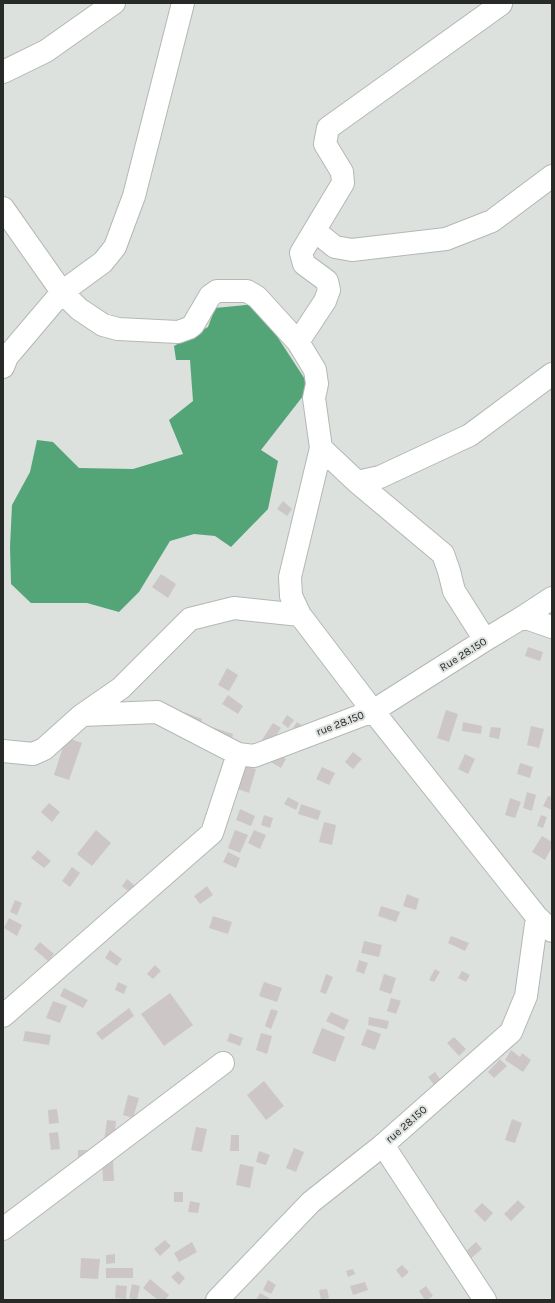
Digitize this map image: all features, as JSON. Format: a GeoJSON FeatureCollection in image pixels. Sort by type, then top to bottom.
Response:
{"type":"FeatureCollection","features":[{"type":"Feature","properties":{"kind":"street"},"geometry":{"type":"LineString","coordinates":[[3,72],[46,51],[114,3]]}},
{"type":"Feature","properties":{"kind":"street"},"geometry":{"type":"LineString","coordinates":[[3,367],[7,357],[62,292],[103,262],[115,247],[134,196],[184,3]]}},
{"type":"Feature","properties":{"kind":"street"},"geometry":{"type":"LineString","coordinates":[[298,342],[325,301],[328,290],[327,282],[304,264],[301,253],[343,183],[342,172],[325,144],[328,128],[501,4]]}},
{"type":"Feature","properties":{"kind":"street"},"geometry":{"type":"LineString","coordinates":[[315,231],[335,247],[352,250],[446,239],[492,221],[552,176]]}},
{"type":"Feature","properties":{"kind":"street"},"geometry":{"type":"LineString","coordinates":[[3,208],[62,292],[79,309],[103,325],[118,329],[178,332],[193,325],[210,296],[217,291],[247,291],[257,297],[298,342],[315,370],[317,384],[314,398],[321,448],[290,577],[291,596],[300,615],[373,711]]}},
{"type":"Feature","properties":{"kind":"street"},"geometry":{"type":"LineString","coordinates":[[357,482],[380,477],[470,435],[552,374]]}},
{"type":"Feature","properties":{"kind":"street"},"geometry":{"type":"LineString","coordinates":[[321,448],[357,482],[443,554],[454,591],[485,640]]}},
{"type":"Feature","properties":{"kind":"street","name":"Rue 28.150"},"geometry":{"type":"LineString","coordinates":[[373,711],[552,598]]}},
{"type":"Feature","properties":{"kind":"street"},"geometry":{"type":"LineString","coordinates":[[3,751],[34,754],[44,749],[82,715],[120,688],[190,619],[234,608],[300,615]]}},
{"type":"Feature","properties":{"kind":"street"},"geometry":{"type":"LineString","coordinates":[[523,617],[552,627]]}},
{"type":"Feature","properties":{"kind":"street","name":"rue 28.150"},"geometry":{"type":"LineString","coordinates":[[82,715],[157,712],[238,754],[254,756],[373,711],[545,924],[526,996],[511,1032],[383,1145],[311,1202],[217,1300]]}},
{"type":"Feature","properties":{"kind":"street"},"geometry":{"type":"LineString","coordinates":[[3,1016],[212,834],[238,754]]}},
{"type":"Feature","properties":{"kind":"street"},"geometry":{"type":"LineString","coordinates":[[3,1230],[223,1063]]}},
{"type":"Feature","properties":{"kind":"street"},"geometry":{"type":"LineString","coordinates":[[383,1145],[485,1300]]}},
{"type":"Feature","properties":{"kind":"shaded area"},"geometry":{"type":"Polygon","coordinates":[[[256,304],[310,387],[261,450],[278,461],[268,509],[231,547],[215,536],[194,534],[170,541],[139,592],[119,612],[87,603],[31,603],[11,584],[10,547],[12,505],[30,472],[37,440],[53,442],[79,468],[133,469],[183,454],[169,420],[193,401],[190,360],[176,360],[174,346],[208,327],[215,308],[256,304]]]}},
{"type":"Feature","properties":{"kind":"building"},"geometry":{"type":"Polygon","coordinates":[[[283,501],[292,509],[287,516],[277,509],[283,501]]]}},
{"type":"Feature","properties":{"kind":"building"},"geometry":{"type":"Polygon","coordinates":[[[161,574],[176,584],[168,598],[152,587],[161,574]]]}},
{"type":"Feature","properties":{"kind":"building"},"geometry":{"type":"Polygon","coordinates":[[[528,647],[543,652],[540,661],[525,656],[528,647]]]}},
{"type":"Feature","properties":{"kind":"building"},"geometry":{"type":"Polygon","coordinates":[[[227,668],[238,675],[229,691],[218,685],[227,668]]]}},
{"type":"Feature","properties":{"kind":"building"},"geometry":{"type":"Polygon","coordinates":[[[228,695],[243,706],[238,714],[222,704],[228,695]]]}},
{"type":"Feature","properties":{"kind":"building"},"geometry":{"type":"Polygon","coordinates":[[[446,710],[458,714],[449,742],[437,738],[446,710]]]}},
{"type":"Feature","properties":{"kind":"building"},"geometry":{"type":"Polygon","coordinates":[[[184,712],[202,719],[199,729],[180,722],[184,712]]]}},
{"type":"Feature","properties":{"kind":"building"},"geometry":{"type":"Polygon","coordinates":[[[287,715],[294,720],[288,728],[282,723],[287,715]]]}},
{"type":"Feature","properties":{"kind":"building"},"geometry":{"type":"Polygon","coordinates":[[[297,722],[304,727],[300,733],[293,728],[297,722]]]}},
{"type":"Feature","properties":{"kind":"building"},"geometry":{"type":"Polygon","coordinates":[[[463,722],[482,726],[481,734],[462,731],[463,722]]]}},
{"type":"Feature","properties":{"kind":"building"},"geometry":{"type":"Polygon","coordinates":[[[273,723],[281,728],[270,745],[262,740],[273,723]]]}},
{"type":"Feature","properties":{"kind":"building"},"geometry":{"type":"Polygon","coordinates":[[[531,726],[544,729],[539,748],[527,745],[531,726]]]}},
{"type":"Feature","properties":{"kind":"building"},"geometry":{"type":"Polygon","coordinates":[[[212,727],[233,734],[230,745],[208,737],[212,727]]]}},
{"type":"Feature","properties":{"kind":"building"},"geometry":{"type":"Polygon","coordinates":[[[491,727],[501,728],[499,739],[489,737],[491,727]]]}},
{"type":"Feature","properties":{"kind":"building"},"geometry":{"type":"Polygon","coordinates":[[[66,737],[82,743],[69,780],[54,775],[66,737]]]}},
{"type":"Feature","properties":{"kind":"building"},"geometry":{"type":"Polygon","coordinates":[[[353,752],[362,759],[353,769],[345,762],[353,752]]]}},
{"type":"Feature","properties":{"kind":"building"},"geometry":{"type":"Polygon","coordinates":[[[273,753],[286,759],[281,768],[269,761],[273,753]]]}},
{"type":"Feature","properties":{"kind":"building"},"geometry":{"type":"Polygon","coordinates":[[[465,754],[475,759],[468,774],[458,769],[465,754]]]}},
{"type":"Feature","properties":{"kind":"building"},"geometry":{"type":"Polygon","coordinates":[[[520,763],[533,767],[530,778],[517,774],[520,763]]]}},
{"type":"Feature","properties":{"kind":"building"},"geometry":{"type":"Polygon","coordinates":[[[242,765],[256,769],[249,793],[235,788],[242,765]]]}},
{"type":"Feature","properties":{"kind":"building"},"geometry":{"type":"Polygon","coordinates":[[[322,767],[335,773],[329,785],[316,779],[322,767]]]}},
{"type":"Feature","properties":{"kind":"building"},"geometry":{"type":"Polygon","coordinates":[[[527,792],[536,795],[532,811],[523,808],[527,792]]]}},
{"type":"Feature","properties":{"kind":"building"},"geometry":{"type":"Polygon","coordinates":[[[548,796],[552,797],[552,810],[543,806],[548,796]]]}},
{"type":"Feature","properties":{"kind":"building"},"geometry":{"type":"Polygon","coordinates":[[[288,797],[299,803],[296,810],[284,804],[288,797]]]}},
{"type":"Feature","properties":{"kind":"building"},"geometry":{"type":"Polygon","coordinates":[[[510,798],[521,802],[515,818],[505,815],[510,798]]]}},
{"type":"Feature","properties":{"kind":"building"},"geometry":{"type":"Polygon","coordinates":[[[49,803],[60,812],[52,822],[41,812],[49,803]]]}},
{"type":"Feature","properties":{"kind":"building"},"geometry":{"type":"Polygon","coordinates":[[[301,804],[321,811],[318,820],[298,814],[301,804]]]}},
{"type":"Feature","properties":{"kind":"building"},"geometry":{"type":"Polygon","coordinates":[[[240,809],[255,816],[251,826],[236,820],[240,809]]]}},
{"type":"Feature","properties":{"kind":"building"},"geometry":{"type":"Polygon","coordinates":[[[264,815],[273,818],[270,828],[261,825],[264,815]]]}},
{"type":"Feature","properties":{"kind":"building"},"geometry":{"type":"Polygon","coordinates":[[[541,815],[547,817],[543,828],[537,826],[541,815]]]}},
{"type":"Feature","properties":{"kind":"building"},"geometry":{"type":"Polygon","coordinates":[[[324,822],[336,825],[332,845],[319,842],[324,822]]]}},
{"type":"Feature","properties":{"kind":"building"},"geometry":{"type":"Polygon","coordinates":[[[96,830],[111,843],[92,866],[77,854],[96,830]]]}},
{"type":"Feature","properties":{"kind":"building"},"geometry":{"type":"Polygon","coordinates":[[[235,830],[248,835],[240,853],[228,848],[235,830]]]}},
{"type":"Feature","properties":{"kind":"building"},"geometry":{"type":"Polygon","coordinates":[[[254,830],[266,835],[260,849],[248,843],[254,830]]]}},
{"type":"Feature","properties":{"kind":"building"},"geometry":{"type":"Polygon","coordinates":[[[542,836],[552,842],[552,847],[545,860],[532,852],[542,836]]]}},
{"type":"Feature","properties":{"kind":"building"},"geometry":{"type":"Polygon","coordinates":[[[38,850],[51,861],[44,868],[31,858],[38,850]]]}},
{"type":"Feature","properties":{"kind":"building"},"geometry":{"type":"Polygon","coordinates":[[[228,852],[240,858],[236,868],[223,862],[228,852]]]}},
{"type":"Feature","properties":{"kind":"building"},"geometry":{"type":"Polygon","coordinates":[[[72,867],[80,873],[70,887],[62,881],[72,867]]]}},
{"type":"Feature","properties":{"kind":"building"},"geometry":{"type":"Polygon","coordinates":[[[127,879],[135,886],[129,892],[122,886],[127,879]]]}},
{"type":"Feature","properties":{"kind":"building"},"geometry":{"type":"Polygon","coordinates":[[[207,886],[213,895],[200,904],[194,896],[207,886]]]}},
{"type":"Feature","properties":{"kind":"building"},"geometry":{"type":"Polygon","coordinates":[[[407,894],[419,899],[416,910],[403,906],[407,894]]]}},
{"type":"Feature","properties":{"kind":"building"},"geometry":{"type":"Polygon","coordinates":[[[15,900],[22,903],[17,915],[10,912],[15,900]]]}},
{"type":"Feature","properties":{"kind":"building"},"geometry":{"type":"Polygon","coordinates":[[[381,906],[400,912],[396,922],[378,916],[381,906]]]}},
{"type":"Feature","properties":{"kind":"building"},"geometry":{"type":"Polygon","coordinates":[[[213,916],[232,922],[228,934],[209,928],[213,916]]]}},
{"type":"Feature","properties":{"kind":"building"},"geometry":{"type":"Polygon","coordinates":[[[9,918],[22,925],[17,936],[4,928],[9,918]]]}},
{"type":"Feature","properties":{"kind":"building"},"geometry":{"type":"Polygon","coordinates":[[[451,936],[469,943],[465,951],[448,943],[451,936]]]}},
{"type":"Feature","properties":{"kind":"building"},"geometry":{"type":"Polygon","coordinates":[[[364,941],[382,945],[379,957],[361,953],[364,941]]]}},
{"type":"Feature","properties":{"kind":"building"},"geometry":{"type":"Polygon","coordinates":[[[40,942],[54,954],[48,961],[34,949],[40,942]]]}},
{"type":"Feature","properties":{"kind":"building"},"geometry":{"type":"Polygon","coordinates":[[[110,950],[122,959],[117,966],[105,958],[110,950]]]}},
{"type":"Feature","properties":{"kind":"building"},"geometry":{"type":"Polygon","coordinates":[[[359,960],[368,963],[364,974],[356,971],[359,960]]]}},
{"type":"Feature","properties":{"kind":"building"},"geometry":{"type":"Polygon","coordinates":[[[155,965],[161,971],[153,979],[147,974],[155,965]]]}},
{"type":"Feature","properties":{"kind":"building"},"geometry":{"type":"Polygon","coordinates":[[[435,969],[440,972],[434,982],[429,980],[435,969]]]}},
{"type":"Feature","properties":{"kind":"building"},"geometry":{"type":"Polygon","coordinates":[[[462,971],[470,975],[466,982],[458,978],[462,971]]]}},
{"type":"Feature","properties":{"kind":"building"},"geometry":{"type":"Polygon","coordinates":[[[326,974],[333,977],[326,994],[320,992],[326,974]]]}},
{"type":"Feature","properties":{"kind":"building"},"geometry":{"type":"Polygon","coordinates":[[[384,974],[396,978],[391,994],[379,990],[384,974]]]}},
{"type":"Feature","properties":{"kind":"building"},"geometry":{"type":"Polygon","coordinates":[[[118,982],[127,986],[124,994],[115,990],[118,982]]]}},
{"type":"Feature","properties":{"kind":"building"},"geometry":{"type":"Polygon","coordinates":[[[264,982],[282,988],[277,1002],[259,996],[264,982]]]}},
{"type":"Feature","properties":{"kind":"building"},"geometry":{"type":"Polygon","coordinates":[[[64,988],[88,1000],[83,1008],[60,996],[64,988]]]}},
{"type":"Feature","properties":{"kind":"building"},"geometry":{"type":"Polygon","coordinates":[[[170,993],[193,1025],[164,1046],[141,1014],[170,993]]]}},
{"type":"Feature","properties":{"kind":"building"},"geometry":{"type":"Polygon","coordinates":[[[391,998],[401,1001],[396,1014],[387,1011],[391,998]]]}},
{"type":"Feature","properties":{"kind":"building"},"geometry":{"type":"Polygon","coordinates":[[[53,1001],[67,1006],[60,1023],[46,1018],[53,1001]]]}},
{"type":"Feature","properties":{"kind":"building"},"geometry":{"type":"Polygon","coordinates":[[[129,1008],[134,1016],[102,1040],[96,1033],[129,1008]]]}},
{"type":"Feature","properties":{"kind":"building"},"geometry":{"type":"Polygon","coordinates":[[[271,1009],[278,1011],[271,1029],[265,1026],[271,1009]]]}},
{"type":"Feature","properties":{"kind":"building"},"geometry":{"type":"Polygon","coordinates":[[[331,1012],[349,1020],[344,1030],[326,1021],[331,1012]]]}},
{"type":"Feature","properties":{"kind":"building"},"geometry":{"type":"Polygon","coordinates":[[[369,1017],[389,1021],[387,1029],[368,1025],[369,1017]]]}},
{"type":"Feature","properties":{"kind":"building"},"geometry":{"type":"Polygon","coordinates":[[[322,1028],[345,1037],[335,1062],[312,1053],[322,1028]]]}},
{"type":"Feature","properties":{"kind":"building"},"geometry":{"type":"Polygon","coordinates":[[[367,1029],[381,1034],[375,1050],[361,1045],[367,1029]]]}},
{"type":"Feature","properties":{"kind":"building"},"geometry":{"type":"Polygon","coordinates":[[[25,1031],[51,1035],[49,1045],[23,1041],[25,1031]]]}},
{"type":"Feature","properties":{"kind":"building"},"geometry":{"type":"Polygon","coordinates":[[[230,1033],[243,1038],[240,1046],[227,1041],[230,1033]]]}},
{"type":"Feature","properties":{"kind":"building"},"geometry":{"type":"Polygon","coordinates":[[[261,1033],[272,1036],[267,1054],[256,1050],[261,1033]]]}},
{"type":"Feature","properties":{"kind":"building"},"geometry":{"type":"Polygon","coordinates":[[[454,1037],[466,1049],[459,1056],[447,1043],[454,1037]]]}},
{"type":"Feature","properties":{"kind":"building"},"geometry":{"type":"Polygon","coordinates":[[[511,1050],[520,1057],[522,1053],[531,1060],[523,1072],[505,1060],[511,1050]]]}},
{"type":"Feature","properties":{"kind":"building"},"geometry":{"type":"Polygon","coordinates":[[[500,1059],[507,1066],[494,1078],[488,1072],[500,1059]]]}},
{"type":"Feature","properties":{"kind":"building"},"geometry":{"type":"Polygon","coordinates":[[[435,1072],[445,1086],[438,1090],[428,1077],[435,1072]]]}},
{"type":"Feature","properties":{"kind":"building"},"geometry":{"type":"Polygon","coordinates":[[[264,1081],[284,1106],[266,1120],[247,1095],[264,1081]]]}},
{"type":"Feature","properties":{"kind":"building"},"geometry":{"type":"Polygon","coordinates":[[[128,1095],[139,1098],[133,1118],[123,1115],[128,1095]]]}},
{"type":"Feature","properties":{"kind":"building"},"geometry":{"type":"Polygon","coordinates":[[[57,1109],[59,1123],[49,1124],[48,1110],[57,1109]]]}},
{"type":"Feature","properties":{"kind":"building"},"geometry":{"type":"Polygon","coordinates":[[[512,1119],[522,1123],[515,1143],[505,1140],[512,1119]]]}},
{"type":"Feature","properties":{"kind":"building"},"geometry":{"type":"Polygon","coordinates":[[[107,1120],[116,1121],[114,1142],[104,1141],[107,1120]]]}},
{"type":"Feature","properties":{"kind":"building"},"geometry":{"type":"Polygon","coordinates":[[[196,1127],[207,1129],[202,1152],[191,1150],[196,1127]]]}},
{"type":"Feature","properties":{"kind":"building"},"geometry":{"type":"Polygon","coordinates":[[[58,1132],[60,1149],[51,1150],[49,1133],[58,1132]]]}},
{"type":"Feature","properties":{"kind":"building"},"geometry":{"type":"Polygon","coordinates":[[[231,1135],[239,1135],[239,1151],[230,1151],[231,1135]]]}},
{"type":"Feature","properties":{"kind":"building"},"geometry":{"type":"Polygon","coordinates":[[[294,1148],[304,1152],[296,1172],[286,1168],[294,1148]]]}},
{"type":"Feature","properties":{"kind":"building"},"geometry":{"type":"Polygon","coordinates":[[[78,1150],[95,1150],[78,1159],[78,1150]]]}},
{"type":"Feature","properties":{"kind":"building"},"geometry":{"type":"Polygon","coordinates":[[[259,1151],[270,1155],[266,1165],[256,1162],[259,1151]]]}},
{"type":"Feature","properties":{"kind":"building"},"geometry":{"type":"Polygon","coordinates":[[[102,1158],[113,1158],[114,1181],[103,1181],[102,1158]]]}},
{"type":"Feature","properties":{"kind":"building"},"geometry":{"type":"Polygon","coordinates":[[[240,1164],[254,1167],[250,1188],[236,1185],[240,1164]]]}},
{"type":"Feature","properties":{"kind":"building"},"geometry":{"type":"Polygon","coordinates":[[[174,1192],[183,1192],[183,1202],[174,1202],[174,1192]]]}},
{"type":"Feature","properties":{"kind":"building"},"geometry":{"type":"Polygon","coordinates":[[[518,1200],[525,1207],[511,1221],[504,1214],[518,1200]]]}},
{"type":"Feature","properties":{"kind":"building"},"geometry":{"type":"Polygon","coordinates":[[[190,1201],[200,1203],[198,1213],[188,1212],[190,1201]]]}},
{"type":"Feature","properties":{"kind":"building"},"geometry":{"type":"Polygon","coordinates":[[[482,1203],[493,1213],[485,1222],[474,1211],[482,1203]]]}},
{"type":"Feature","properties":{"kind":"building"},"geometry":{"type":"Polygon","coordinates":[[[165,1240],[171,1246],[160,1256],[154,1249],[165,1240]]]}},
{"type":"Feature","properties":{"kind":"building"},"geometry":{"type":"Polygon","coordinates":[[[192,1242],[197,1252],[179,1262],[174,1253],[192,1242]]]}},
{"type":"Feature","properties":{"kind":"building"},"geometry":{"type":"Polygon","coordinates":[[[476,1242],[482,1249],[470,1259],[464,1253],[476,1242]]]}},
{"type":"Feature","properties":{"kind":"building"},"geometry":{"type":"Polygon","coordinates":[[[115,1254],[115,1263],[106,1264],[106,1255],[115,1254]]]}},
{"type":"Feature","properties":{"kind":"building"},"geometry":{"type":"Polygon","coordinates":[[[81,1258],[100,1259],[98,1279],[80,1278],[81,1258]]]}},
{"type":"Feature","properties":{"kind":"building"},"geometry":{"type":"Polygon","coordinates":[[[402,1265],[409,1272],[402,1278],[396,1270],[402,1265]]]}},
{"type":"Feature","properties":{"kind":"building"},"geometry":{"type":"Polygon","coordinates":[[[106,1268],[133,1268],[133,1278],[106,1278],[106,1268]]]}},
{"type":"Feature","properties":{"kind":"building"},"geometry":{"type":"Polygon","coordinates":[[[353,1269],[355,1274],[348,1277],[346,1271],[353,1269]]]}},
{"type":"Feature","properties":{"kind":"building"},"geometry":{"type":"Polygon","coordinates":[[[178,1271],[185,1278],[179,1285],[171,1277],[178,1271]]]}},
{"type":"Feature","properties":{"kind":"building"},"geometry":{"type":"Polygon","coordinates":[[[150,1279],[169,1295],[165,1300],[158,1300],[143,1288],[150,1279]]]}},
{"type":"Feature","properties":{"kind":"building"},"geometry":{"type":"Polygon","coordinates":[[[268,1280],[276,1285],[271,1294],[263,1290],[268,1280]]]}},
{"type":"Feature","properties":{"kind":"building"},"geometry":{"type":"Polygon","coordinates":[[[365,1282],[368,1290],[353,1295],[350,1286],[365,1282]]]}},
{"type":"Feature","properties":{"kind":"building"},"geometry":{"type":"Polygon","coordinates":[[[132,1284],[140,1286],[137,1300],[129,1298],[132,1284]]]}},
{"type":"Feature","properties":{"kind":"building"},"geometry":{"type":"Polygon","coordinates":[[[116,1285],[127,1286],[126,1299],[115,1298],[116,1285]]]}},
{"type":"Feature","properties":{"kind":"building"},"geometry":{"type":"Polygon","coordinates":[[[426,1286],[433,1296],[425,1300],[419,1291],[426,1286]]]}},
{"type":"Feature","properties":{"kind":"building"},"geometry":{"type":"Polygon","coordinates":[[[327,1289],[329,1298],[321,1300],[319,1290],[327,1289]]]}},
{"type":"Feature","properties":{"kind":"building"},"geometry":{"type":"Polygon","coordinates":[[[260,1293],[269,1298],[268,1300],[256,1300],[260,1293]]]}}]}
